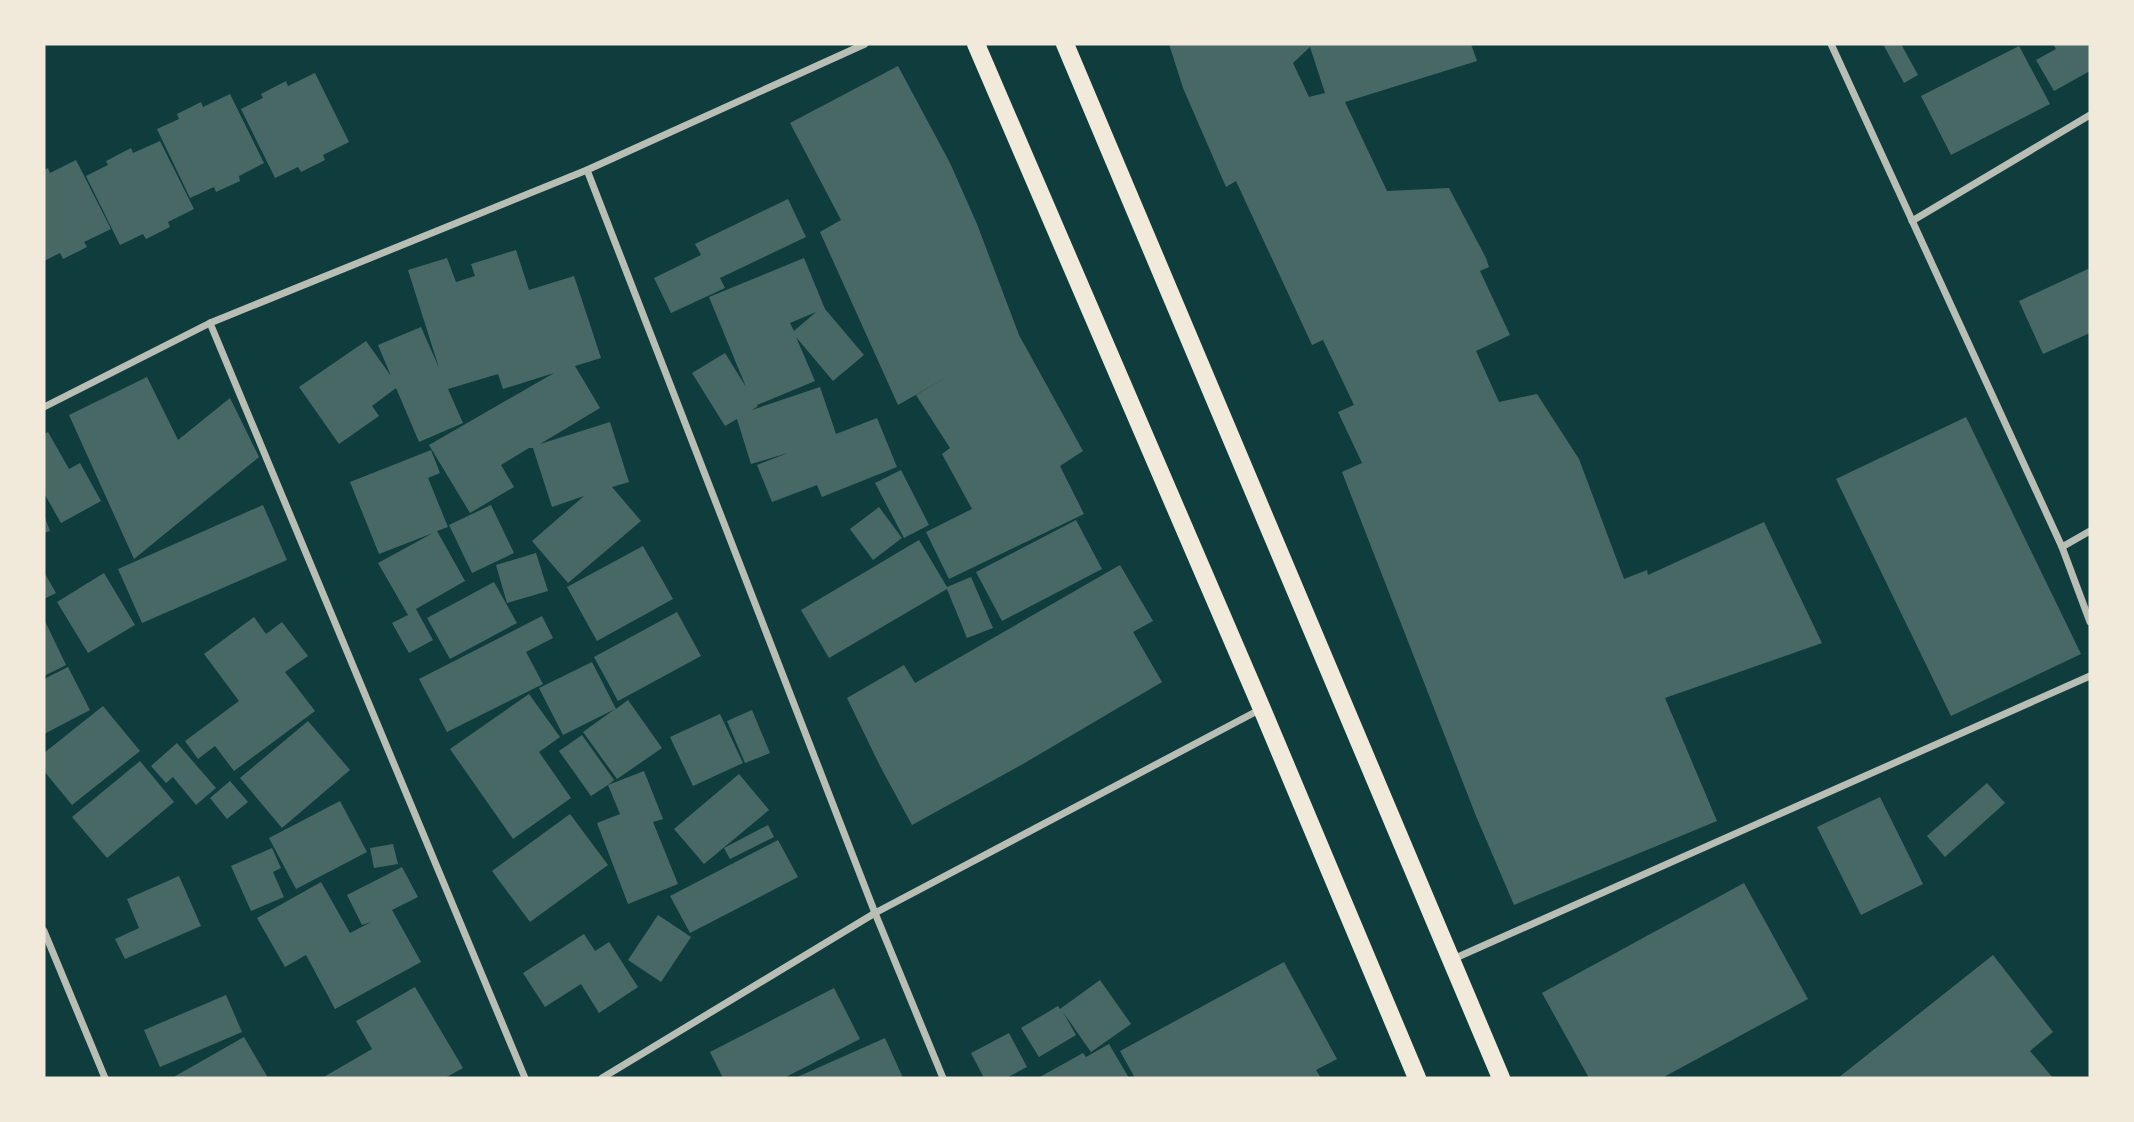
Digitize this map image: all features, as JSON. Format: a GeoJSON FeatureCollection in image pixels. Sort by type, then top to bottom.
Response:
{"type":"FeatureCollection","features":[{"type":"Feature","properties":{"kind":"main road"},"geometry":{"type":"LineString","coordinates":[[976,44],[1262,709],[1417,1078]]}},
{"type":"Feature","properties":{"kind":"main road"},"geometry":{"type":"LineString","coordinates":[[1065,44],[1501,1078]]}},
{"type":"Feature","properties":{"kind":"street"},"geometry":{"type":"LineString","coordinates":[[44,407],[210,323],[587,170],[865,44]]}},
{"type":"Feature","properties":{"kind":"street"},"geometry":{"type":"LineString","coordinates":[[1831,44],[2062,547],[2090,622]]}},
{"type":"Feature","properties":{"kind":"street"},"geometry":{"type":"LineString","coordinates":[[1912,221],[2090,114]]}},
{"type":"Feature","properties":{"kind":"street"},"geometry":{"type":"LineString","coordinates":[[587,170],[876,913],[943,1078]]}},
{"type":"Feature","properties":{"kind":"street"},"geometry":{"type":"LineString","coordinates":[[210,323],[525,1078]]}},
{"type":"Feature","properties":{"kind":"street"},"geometry":{"type":"LineString","coordinates":[[2062,547],[2090,531]]}},
{"type":"Feature","properties":{"kind":"street"},"geometry":{"type":"LineString","coordinates":[[1450,960],[2090,676]]}},
{"type":"Feature","properties":{"kind":"street"},"geometry":{"type":"LineString","coordinates":[[603,1078],[876,913],[1262,709]]}},
{"type":"Feature","properties":{"kind":"street"},"geometry":{"type":"LineString","coordinates":[[44,931],[105,1078]]}},
{"type":"Feature","properties":{"kind":"building"},"geometry":{"type":"Polygon","coordinates":[[[1169,44],[1471,44],[1477,61],[1345,102],[1387,191],[1449,188],[1486,258],[1489,267],[1480,271],[1510,335],[1476,351],[1499,402],[1537,394],[1579,459],[1624,579],[1647,570],[1648,575],[1764,522],[1822,643],[1665,698],[1717,821],[1514,905],[1476,816],[1342,472],[1362,463],[1338,412],[1354,405],[1323,340],[1312,345],[1236,181],[1226,187],[1183,88],[1169,44]],[[1310,47],[1293,63],[1309,97],[1325,93],[1310,47]]]}},
{"type":"Feature","properties":{"kind":"building"},"geometry":{"type":"Polygon","coordinates":[[[1883,44],[1901,44],[1918,75],[1904,83],[1883,44]]]}},
{"type":"Feature","properties":{"kind":"building"},"geometry":{"type":"Polygon","coordinates":[[[2053,44],[2090,44],[2090,71],[2054,91],[2036,60],[2056,49],[2053,44]]]}},
{"type":"Feature","properties":{"kind":"building"},"geometry":{"type":"Polygon","coordinates":[[[2019,46],[2050,104],[1951,155],[1921,96],[2019,46]]]}},
{"type":"Feature","properties":{"kind":"building"},"geometry":{"type":"Polygon","coordinates":[[[898,66],[950,163],[977,224],[1019,335],[1083,451],[1060,466],[1084,514],[949,579],[926,532],[972,509],[942,454],[950,448],[916,395],[952,374],[898,405],[820,232],[841,220],[790,123],[898,66]]]}},
{"type":"Feature","properties":{"kind":"building"},"geometry":{"type":"Polygon","coordinates":[[[315,73],[349,142],[323,155],[325,160],[301,172],[298,167],[275,178],[241,109],[263,98],[261,94],[286,81],[288,86],[315,73]]]}},
{"type":"Feature","properties":{"kind":"building"},"geometry":{"type":"Polygon","coordinates":[[[230,94],[264,163],[239,176],[240,181],[216,192],[214,187],[190,198],[157,129],[179,119],[177,114],[201,102],[203,107],[230,94]]]}},
{"type":"Feature","properties":{"kind":"building"},"geometry":{"type":"Polygon","coordinates":[[[160,141],[194,209],[168,222],[170,227],[146,239],[143,234],[120,245],[86,176],[108,165],[106,161],[131,148],[133,153],[160,141]]]}},
{"type":"Feature","properties":{"kind":"building"},"geometry":{"type":"Polygon","coordinates":[[[76,160],[111,229],[84,242],[87,247],[63,259],[60,253],[44,261],[44,170],[48,168],[50,173],[76,160]]]}},
{"type":"Feature","properties":{"kind":"building"},"geometry":{"type":"Polygon","coordinates":[[[788,199],[806,237],[720,278],[725,288],[671,313],[654,278],[701,255],[695,244],[788,199]]]}},
{"type":"Feature","properties":{"kind":"building"},"geometry":{"type":"Polygon","coordinates":[[[516,250],[529,290],[574,276],[601,358],[575,366],[600,408],[540,444],[610,422],[629,482],[612,487],[641,521],[568,583],[532,541],[584,496],[552,507],[533,448],[529,448],[501,465],[514,487],[470,513],[429,445],[554,373],[503,389],[498,374],[448,389],[463,423],[419,442],[396,388],[372,406],[379,416],[339,444],[299,387],[366,341],[391,376],[378,345],[421,327],[439,368],[408,270],[447,258],[456,282],[475,276],[471,264],[516,250]]]}},
{"type":"Feature","properties":{"kind":"building"},"geometry":{"type":"Polygon","coordinates":[[[804,258],[825,309],[864,355],[833,381],[796,337],[815,381],[757,405],[752,410],[820,387],[836,434],[877,418],[897,467],[822,497],[817,485],[772,502],[757,465],[788,453],[751,464],[737,419],[725,426],[692,373],[725,353],[746,387],[709,297],[804,258]],[[816,312],[790,323],[794,331],[816,312]]]}},
{"type":"Feature","properties":{"kind":"building"},"geometry":{"type":"Polygon","coordinates":[[[2090,268],[2090,333],[2043,354],[2019,301],[2090,268]]]}},
{"type":"Feature","properties":{"kind":"building"},"geometry":{"type":"Polygon","coordinates":[[[147,377],[178,440],[230,398],[259,457],[134,559],[69,415],[147,377]]]}},
{"type":"Feature","properties":{"kind":"building"},"geometry":{"type":"Polygon","coordinates":[[[1966,417],[2081,654],[1951,716],[1836,479],[1966,417]]]}},
{"type":"Feature","properties":{"kind":"building"},"geometry":{"type":"Polygon","coordinates":[[[48,432],[69,469],[80,463],[101,501],[61,523],[44,493],[44,434],[48,432]]]}},
{"type":"Feature","properties":{"kind":"building"},"geometry":{"type":"Polygon","coordinates":[[[431,450],[440,473],[428,478],[448,527],[437,531],[465,581],[416,609],[433,640],[409,653],[392,623],[408,615],[378,563],[433,533],[379,554],[350,482],[431,450]]]}},
{"type":"Feature","properties":{"kind":"building"},"geometry":{"type":"Polygon","coordinates":[[[901,470],[929,525],[904,538],[875,483],[901,470]]]}},
{"type":"Feature","properties":{"kind":"building"},"geometry":{"type":"Polygon","coordinates":[[[263,505],[287,560],[142,623],[118,569],[263,505]]]}},
{"type":"Feature","properties":{"kind":"building"},"geometry":{"type":"Polygon","coordinates":[[[491,505],[514,553],[472,573],[449,525],[491,505]]]}},
{"type":"Feature","properties":{"kind":"building"},"geometry":{"type":"Polygon","coordinates":[[[879,507],[902,538],[873,560],[850,529],[879,507]]]}},
{"type":"Feature","properties":{"kind":"building"},"geometry":{"type":"Polygon","coordinates":[[[44,515],[50,531],[44,533],[44,515]]]}},
{"type":"Feature","properties":{"kind":"building"},"geometry":{"type":"Polygon","coordinates":[[[1076,520],[1102,569],[1002,621],[976,572],[1076,520]]]}},
{"type":"Feature","properties":{"kind":"building"},"geometry":{"type":"Polygon","coordinates":[[[919,540],[947,587],[971,577],[993,628],[967,638],[947,589],[829,658],[801,610],[919,540]]]}},
{"type":"Feature","properties":{"kind":"building"},"geometry":{"type":"Polygon","coordinates":[[[643,546],[673,599],[597,641],[567,587],[643,546]]]}},
{"type":"Feature","properties":{"kind":"building"},"geometry":{"type":"Polygon","coordinates":[[[536,553],[548,591],[507,603],[496,565],[536,553]]]}},
{"type":"Feature","properties":{"kind":"building"},"geometry":{"type":"Polygon","coordinates":[[[1120,565],[1153,621],[1133,632],[1162,682],[1023,764],[912,825],[847,698],[904,665],[915,683],[1120,565]]]}},
{"type":"Feature","properties":{"kind":"building"},"geometry":{"type":"Polygon","coordinates":[[[44,572],[56,593],[44,599],[44,572]]]}},
{"type":"Feature","properties":{"kind":"building"},"geometry":{"type":"Polygon","coordinates":[[[104,573],[135,625],[88,653],[57,602],[104,573]]]}},
{"type":"Feature","properties":{"kind":"building"},"geometry":{"type":"Polygon","coordinates":[[[494,582],[517,623],[450,659],[427,618],[494,582]]]}},
{"type":"Feature","properties":{"kind":"building"},"geometry":{"type":"Polygon","coordinates":[[[677,612],[701,656],[618,701],[594,657],[677,612]]]}},
{"type":"Feature","properties":{"kind":"building"},"geometry":{"type":"Polygon","coordinates":[[[542,616],[553,638],[526,652],[543,684],[447,732],[419,679],[542,616]]]}},
{"type":"Feature","properties":{"kind":"building"},"geometry":{"type":"Polygon","coordinates":[[[254,617],[266,634],[282,622],[308,656],[285,672],[315,711],[234,771],[215,746],[198,759],[185,741],[239,701],[204,654],[254,617]]]}},
{"type":"Feature","properties":{"kind":"building"},"geometry":{"type":"Polygon","coordinates":[[[44,619],[66,665],[44,676],[44,619]]]}},
{"type":"Feature","properties":{"kind":"building"},"geometry":{"type":"Polygon","coordinates":[[[592,662],[616,709],[628,700],[662,748],[617,779],[583,732],[615,709],[563,735],[539,688],[592,662]]]}},
{"type":"Feature","properties":{"kind":"building"},"geometry":{"type":"Polygon","coordinates":[[[68,667],[90,710],[44,734],[44,679],[68,667]]]}},
{"type":"Feature","properties":{"kind":"building"},"geometry":{"type":"Polygon","coordinates":[[[529,694],[560,737],[539,752],[571,798],[513,839],[450,749],[529,694]]]}},
{"type":"Feature","properties":{"kind":"building"},"geometry":{"type":"Polygon","coordinates":[[[103,706],[140,751],[72,805],[44,771],[44,753],[103,706]]]}},
{"type":"Feature","properties":{"kind":"building"},"geometry":{"type":"Polygon","coordinates":[[[752,710],[770,753],[745,763],[727,721],[752,710]]]}},
{"type":"Feature","properties":{"kind":"building"},"geometry":{"type":"Polygon","coordinates":[[[720,714],[743,763],[693,786],[670,737],[720,714]]]}},
{"type":"Feature","properties":{"kind":"building"},"geometry":{"type":"Polygon","coordinates":[[[308,721],[350,770],[282,828],[240,778],[308,721]]]}},
{"type":"Feature","properties":{"kind":"building"},"geometry":{"type":"Polygon","coordinates":[[[582,735],[614,780],[591,796],[559,751],[582,735]]]}},
{"type":"Feature","properties":{"kind":"building"},"geometry":{"type":"Polygon","coordinates":[[[177,743],[216,788],[196,805],[173,777],[166,783],[151,766],[177,743]]]}},
{"type":"Feature","properties":{"kind":"building"},"geometry":{"type":"Polygon","coordinates":[[[140,761],[174,802],[107,858],[72,817],[140,761]]]}},
{"type":"Feature","properties":{"kind":"building"},"geometry":{"type":"Polygon","coordinates":[[[644,771],[663,819],[653,822],[678,884],[628,904],[597,823],[620,814],[608,785],[644,771]]]}},
{"type":"Feature","properties":{"kind":"building"},"geometry":{"type":"Polygon","coordinates":[[[739,774],[769,810],[704,864],[674,829],[739,774]]]}},
{"type":"Feature","properties":{"kind":"building"},"geometry":{"type":"Polygon","coordinates":[[[230,781],[248,802],[227,819],[210,798],[230,781]]]}},
{"type":"Feature","properties":{"kind":"building"},"geometry":{"type":"Polygon","coordinates":[[[1987,783],[2005,803],[1945,857],[1927,836],[1987,783]]]}},
{"type":"Feature","properties":{"kind":"building"},"geometry":{"type":"Polygon","coordinates":[[[1880,797],[1923,884],[1861,915],[1817,827],[1880,797]]]}},
{"type":"Feature","properties":{"kind":"building"},"geometry":{"type":"Polygon","coordinates":[[[340,801],[367,852],[296,889],[269,838],[340,801]]]}},
{"type":"Feature","properties":{"kind":"building"},"geometry":{"type":"Polygon","coordinates":[[[570,814],[608,865],[530,922],[492,871],[570,814]]]}},
{"type":"Feature","properties":{"kind":"building"},"geometry":{"type":"Polygon","coordinates":[[[768,825],[774,837],[730,859],[724,848],[768,825]]]}},
{"type":"Feature","properties":{"kind":"building"},"geometry":{"type":"Polygon","coordinates":[[[778,840],[798,877],[690,933],[670,896],[778,840]]]}},
{"type":"Feature","properties":{"kind":"building"},"geometry":{"type":"Polygon","coordinates":[[[393,844],[398,864],[374,868],[370,848],[393,844]]]}},
{"type":"Feature","properties":{"kind":"building"},"geometry":{"type":"Polygon","coordinates":[[[272,848],[281,868],[273,872],[284,897],[251,911],[231,866],[272,848]]]}},
{"type":"Feature","properties":{"kind":"building"},"geometry":{"type":"Polygon","coordinates":[[[402,867],[418,897],[392,910],[421,962],[335,1009],[306,955],[285,967],[257,918],[321,882],[350,933],[371,922],[362,925],[347,895],[402,867]]]}},
{"type":"Feature","properties":{"kind":"building"},"geometry":{"type":"Polygon","coordinates":[[[179,876],[201,926],[125,959],[115,939],[139,928],[127,899],[179,876]]]}},
{"type":"Feature","properties":{"kind":"building"},"geometry":{"type":"Polygon","coordinates":[[[1744,883],[1808,999],[1662,1078],[1589,1078],[1542,993],[1744,883]]]}},
{"type":"Feature","properties":{"kind":"building"},"geometry":{"type":"Polygon","coordinates":[[[658,915],[691,937],[661,982],[628,960],[658,915]]]}},
{"type":"Feature","properties":{"kind":"building"},"geometry":{"type":"Polygon","coordinates":[[[584,934],[595,951],[609,942],[638,987],[599,1013],[581,984],[545,1007],[523,973],[584,934]]]}},
{"type":"Feature","properties":{"kind":"building"},"geometry":{"type":"Polygon","coordinates":[[[1993,955],[2053,1032],[2030,1051],[2053,1078],[1838,1078],[1993,955]]]}},
{"type":"Feature","properties":{"kind":"building"},"geometry":{"type":"Polygon","coordinates":[[[1284,962],[1337,1059],[1316,1070],[1321,1078],[1135,1078],[1120,1051],[1284,962]]]}},
{"type":"Feature","properties":{"kind":"building"},"geometry":{"type":"Polygon","coordinates":[[[1100,980],[1131,1024],[1091,1052],[1063,1012],[1076,1035],[1039,1057],[1021,1028],[1058,1006],[1060,1009],[1100,980]]]}},
{"type":"Feature","properties":{"kind":"building"},"geometry":{"type":"Polygon","coordinates":[[[415,987],[463,1068],[445,1078],[322,1078],[372,1049],[356,1021],[415,987]]]}},
{"type":"Feature","properties":{"kind":"building"},"geometry":{"type":"Polygon","coordinates":[[[834,988],[860,1039],[784,1078],[723,1078],[710,1052],[834,988]]]}},
{"type":"Feature","properties":{"kind":"building"},"geometry":{"type":"Polygon","coordinates":[[[226,995],[242,1032],[160,1067],[144,1030],[226,995]]]}},
{"type":"Feature","properties":{"kind":"building"},"geometry":{"type":"Polygon","coordinates":[[[1009,1033],[1027,1067],[1006,1078],[984,1078],[971,1053],[1009,1033]]]}},
{"type":"Feature","properties":{"kind":"building"},"geometry":{"type":"Polygon","coordinates":[[[244,1037],[268,1078],[172,1078],[244,1037]]]}},
{"type":"Feature","properties":{"kind":"building"},"geometry":{"type":"Polygon","coordinates":[[[885,1038],[903,1078],[795,1078],[885,1038]]]}},
{"type":"Feature","properties":{"kind":"building"},"geometry":{"type":"Polygon","coordinates":[[[1109,1044],[1129,1078],[1038,1078],[1083,1053],[1086,1057],[1109,1044]]]}}]}
